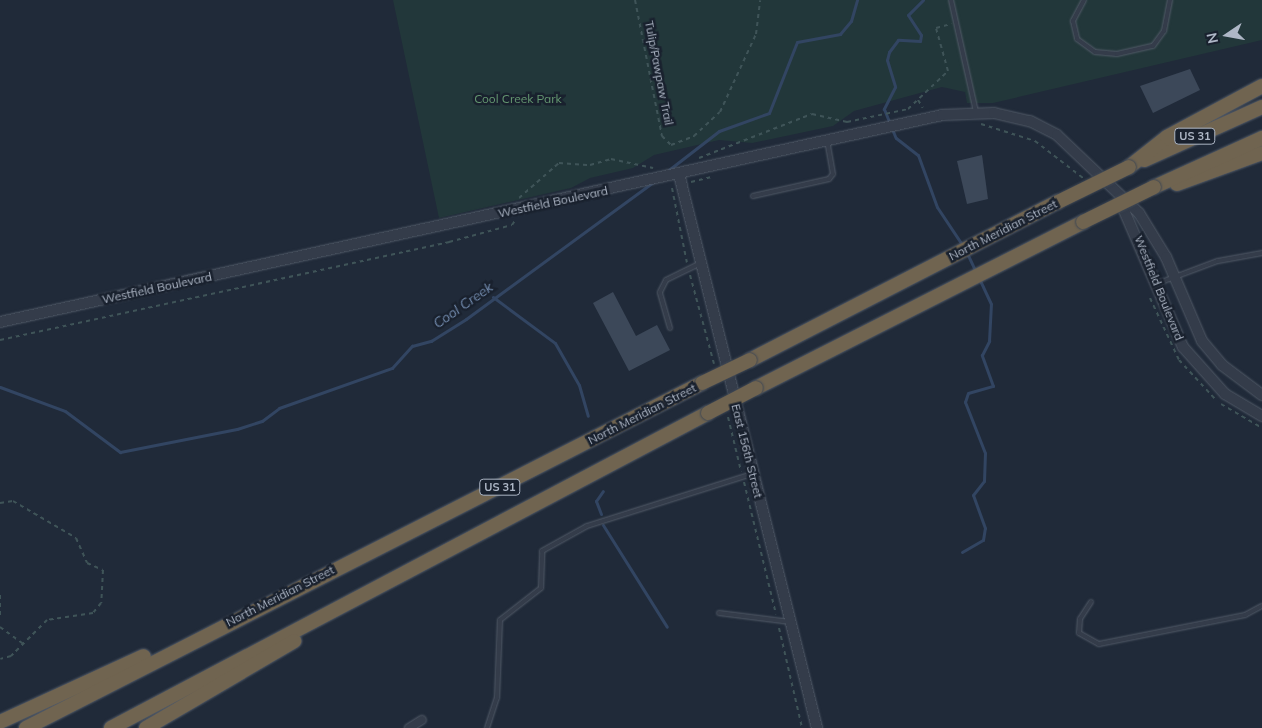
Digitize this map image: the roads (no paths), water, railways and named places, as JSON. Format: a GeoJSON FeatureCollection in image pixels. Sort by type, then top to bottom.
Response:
{"type":"FeatureCollection","features":[{"type":"Feature","properties":{"kind":"highway"},"geometry":{"type":"LineString","coordinates":[[1130,168],[1167,137],[1262,86]]}},
{"type":"Feature","properties":{"kind":"highway","name":"North Meridian Street"},"geometry":{"type":"LineString","coordinates":[[26,728],[297,586],[750,360],[1058,202],[1262,107]]}},
{"type":"Feature","properties":{"kind":"highway","name":"US 31"},"geometry":{"type":"LineString","coordinates":[[111,728],[756,388],[1083,222],[1154,187],[1262,138]]}},
{"type":"Feature","properties":{"kind":"highway"},"geometry":{"type":"LineString","coordinates":[[1154,187],[1200,178],[1262,154]]}},
{"type":"Feature","properties":{"kind":"highway"},"geometry":{"type":"LineString","coordinates":[[146,728],[385,583]]}},
{"type":"Feature","properties":{"kind":"highway"},"geometry":{"type":"LineString","coordinates":[[0,722],[297,586]]}},
{"type":"Feature","properties":{"kind":"street","name":"Westfield Boulevard"},"geometry":{"type":"LineString","coordinates":[[0,322],[883,128],[976,118],[1030,121],[1057,135],[1092,167],[1151,230],[1202,341],[1222,365],[1262,395]]}},
{"type":"Feature","properties":{"kind":"street","name":"Westfield Boulevard"},"geometry":{"type":"LineString","coordinates":[[1092,167],[1126,208],[1182,346],[1202,371],[1225,394],[1262,416]]}},
{"type":"Feature","properties":{"kind":"street","name":"East 156th Street"},"geometry":{"type":"LineString","coordinates":[[674,175],[701,263],[748,475],[790,622],[816,728]]}},
{"type":"Feature","properties":{"kind":"street"},"geometry":{"type":"LineString","coordinates":[[409,728],[422,720]]}},
{"type":"Feature","properties":{"kind":"lane"},"geometry":{"type":"LineString","coordinates":[[951,0],[953,24],[976,118]]}},
{"type":"Feature","properties":{"kind":"lane"},"geometry":{"type":"LineString","coordinates":[[1084,0],[1073,20],[1077,39],[1095,52],[1117,54],[1153,46],[1164,31],[1170,0]]}},
{"type":"Feature","properties":{"kind":"lane"},"geometry":{"type":"LineString","coordinates":[[753,196],[829,179],[832,174],[828,141]]}},
{"type":"Feature","properties":{"kind":"lane"},"geometry":{"type":"LineString","coordinates":[[1156,284],[1218,261],[1262,253]]}},
{"type":"Feature","properties":{"kind":"lane"},"geometry":{"type":"LineString","coordinates":[[670,328],[660,292],[666,280],[701,263]]}},
{"type":"Feature","properties":{"kind":"lane"},"geometry":{"type":"LineString","coordinates":[[487,728],[497,698],[500,620],[541,588],[542,551],[587,526],[748,475]]}},
{"type":"Feature","properties":{"kind":"lane"},"geometry":{"type":"LineString","coordinates":[[1091,602],[1080,619],[1079,633],[1099,644],[1245,615],[1262,606]]}},
{"type":"Feature","properties":{"kind":"lane"},"geometry":{"type":"LineString","coordinates":[[719,613],[778,622],[790,622]]}},
{"type":"Feature","properties":{"kind":"waterway","name":"Cool Creek"},"geometry":{"type":"LineString","coordinates":[[666,172],[719,131],[769,113],[797,42],[840,34],[851,21],[857,0]]}},
{"type":"Feature","properties":{"kind":"waterway"},"geometry":{"type":"LineString","coordinates":[[923,0],[908,15],[921,35],[920,41],[898,40],[889,52],[887,60],[895,87],[884,109],[896,138],[918,155],[937,207],[963,246]]}},
{"type":"Feature","properties":{"kind":"waterway","name":"Cool Creek"},"geometry":{"type":"LineString","coordinates":[[0,387],[65,411],[120,452],[237,429],[262,421],[279,408],[392,368],[412,346],[431,341],[466,319],[653,182]]}},
{"type":"Feature","properties":{"kind":"waterway"},"geometry":{"type":"LineString","coordinates":[[967,253],[976,272]]}},
{"type":"Feature","properties":{"kind":"waterway"},"geometry":{"type":"LineString","coordinates":[[962,552],[983,540],[985,528],[973,495],[984,481],[985,453],[965,402],[968,393],[993,386],[982,355],[989,341],[991,304],[979,278]]}},
{"type":"Feature","properties":{"kind":"waterway"},"geometry":{"type":"LineString","coordinates":[[493,297],[555,343],[579,385],[588,416]]}},
{"type":"Feature","properties":{"kind":"waterway"},"geometry":{"type":"LineString","coordinates":[[601,514],[596,501],[603,491]]}},
{"type":"Feature","properties":{"kind":"waterway"},"geometry":{"type":"LineString","coordinates":[[603,525],[667,627]]}},
{"type":"Feature","properties":{"kind":"park label","name":"Cool Creek Park"},"geometry":{"type":"Point","coordinates":[518,99]}}]}
